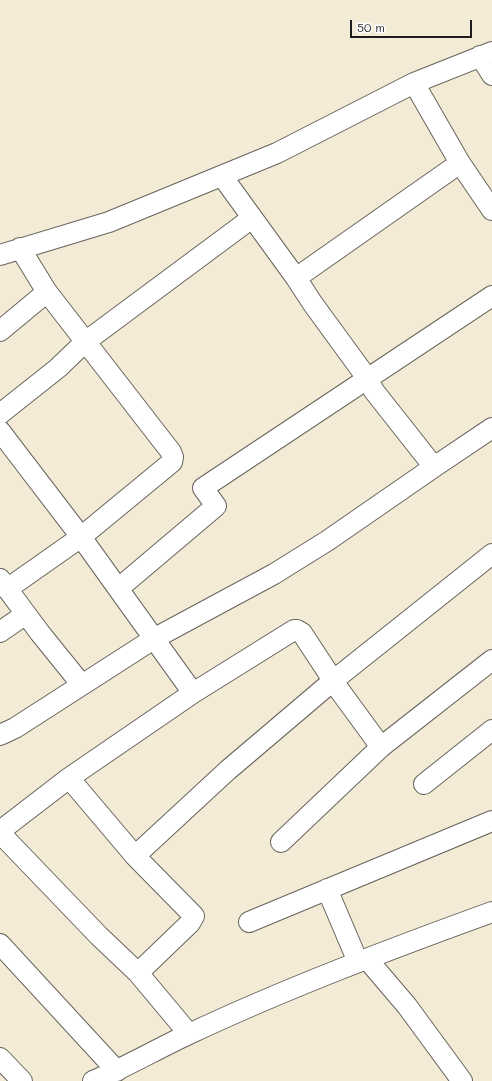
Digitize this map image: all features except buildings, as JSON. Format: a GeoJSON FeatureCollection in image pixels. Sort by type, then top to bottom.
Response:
{"type":"FeatureCollection","features":[{"type":"Feature","properties":{"kind":"street"},"geometry":{"type":"LineString","coordinates":[[0,255],[109,222],[222,176],[277,153],[414,82],[486,54],[492,75]]}},
{"type":"Feature","properties":{"kind":"street"},"geometry":{"type":"LineString","coordinates":[[414,82],[460,163],[492,210]]}},
{"type":"Feature","properties":{"kind":"street"},"geometry":{"type":"LineString","coordinates":[[296,278],[460,163]]}},
{"type":"Feature","properties":{"kind":"street"},"geometry":{"type":"LineString","coordinates":[[222,176],[367,378],[374,391],[434,467]]}},
{"type":"Feature","properties":{"kind":"street"},"geometry":{"type":"LineString","coordinates":[[0,414],[58,368],[85,342],[252,218]]}},
{"type":"Feature","properties":{"kind":"street"},"geometry":{"type":"LineString","coordinates":[[20,248],[47,292],[171,452],[173,457],[172,462],[81,536],[4,584],[82,685]]}},
{"type":"Feature","properties":{"kind":"street"},"geometry":{"type":"LineString","coordinates":[[0,331],[47,292]]}},
{"type":"Feature","properties":{"kind":"street"},"geometry":{"type":"LineString","coordinates":[[118,588],[216,506],[203,488],[492,296]]}},
{"type":"Feature","properties":{"kind":"street"},"geometry":{"type":"LineString","coordinates":[[0,735],[15,728],[155,638],[274,574],[327,541],[492,428]]}},
{"type":"Feature","properties":{"kind":"street"},"geometry":{"type":"LineString","coordinates":[[0,431],[81,536],[193,693]]}},
{"type":"Feature","properties":{"kind":"street"},"geometry":{"type":"LineString","coordinates":[[135,856],[228,770],[334,680],[492,554]]}},
{"type":"Feature","properties":{"kind":"street"},"geometry":{"type":"LineString","coordinates":[[0,632],[26,614]]}},
{"type":"Feature","properties":{"kind":"street"},"geometry":{"type":"LineString","coordinates":[[189,1034],[138,973],[99,936],[0,832],[69,778],[193,693],[294,630],[302,633],[381,748]]}},
{"type":"Feature","properties":{"kind":"street"},"geometry":{"type":"LineString","coordinates":[[281,842],[381,748],[492,660]]}},
{"type":"Feature","properties":{"kind":"street"},"geometry":{"type":"LineString","coordinates":[[424,784],[490,735]]}},
{"type":"Feature","properties":{"kind":"street"},"geometry":{"type":"LineString","coordinates":[[69,778],[135,856],[194,916],[190,923],[138,973]]}},
{"type":"Feature","properties":{"kind":"street"},"geometry":{"type":"LineString","coordinates":[[249,922],[492,821]]}},
{"type":"Feature","properties":{"kind":"street"},"geometry":{"type":"LineString","coordinates":[[328,889],[363,960],[407,1006],[462,1081]]}},
{"type":"Feature","properties":{"kind":"street"},"geometry":{"type":"LineString","coordinates":[[93,1081],[189,1034],[272,998],[363,960],[492,912]]}},
{"type":"Feature","properties":{"kind":"street"},"geometry":{"type":"LineString","coordinates":[[0,944],[117,1070]]}},
{"type":"Feature","properties":{"kind":"street"},"geometry":{"type":"LineString","coordinates":[[0,1058],[22,1081]]}}]}
